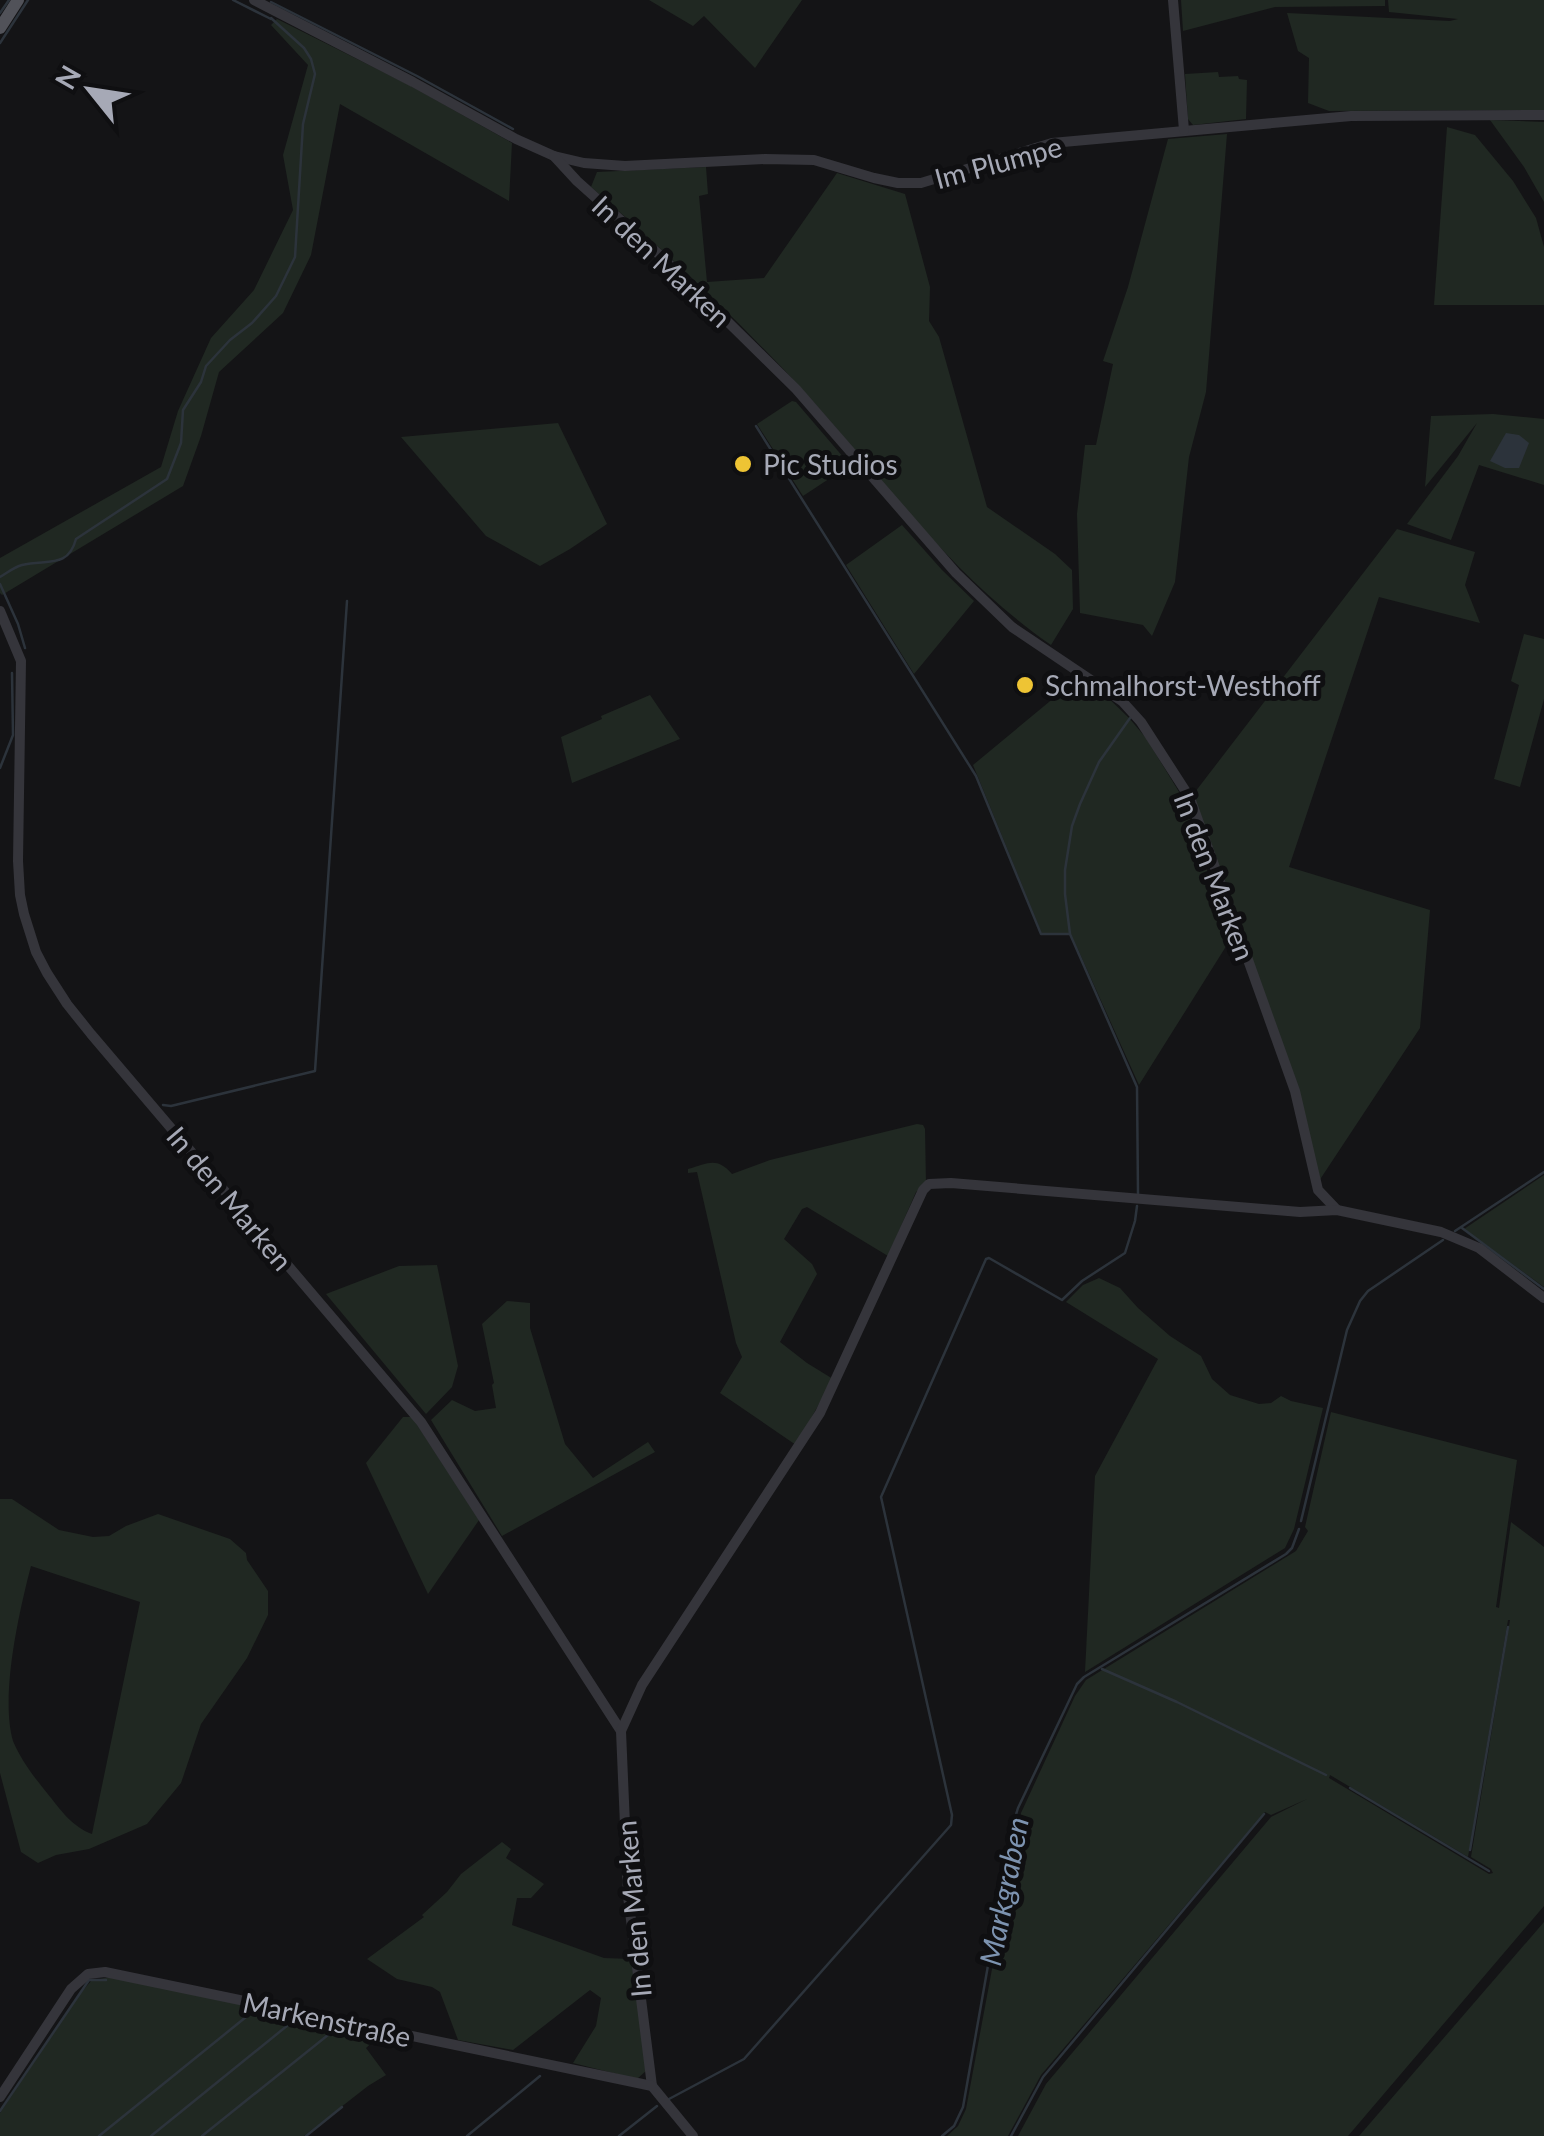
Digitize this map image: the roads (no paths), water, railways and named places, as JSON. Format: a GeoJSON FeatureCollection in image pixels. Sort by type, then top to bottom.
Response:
{"type":"FeatureCollection","features":[{"type":"Feature","properties":{"kind":"main road"},"geometry":{"type":"LineString","coordinates":[[0,28],[18,0]]}},
{"type":"Feature","properties":{"kind":"street","name":"Im Plumpe"},"geometry":{"type":"LineString","coordinates":[[254,0],[516,139],[584,164],[814,160],[886,180],[921,183],[1052,143],[1351,116],[1544,115]]}},
{"type":"Feature","properties":{"kind":"street"},"geometry":{"type":"LineString","coordinates":[[1173,0],[1184,130]]}},
{"type":"Feature","properties":{"kind":"street","name":"In den Marken"},"geometry":{"type":"LineString","coordinates":[[554,156],[796,389],[956,573],[1012,627],[1122,701],[1141,722],[1190,798],[1295,1091],[1318,1190]]}},
{"type":"Feature","properties":{"kind":"street"},"geometry":{"type":"LineString","coordinates":[[577,181],[584,164]]}},
{"type":"Feature","properties":{"kind":"street","name":"In den Marken"},"geometry":{"type":"LineString","coordinates":[[0,612],[21,661],[20,895],[29,933],[47,974],[92,1034],[421,1422],[621,1731]]}},
{"type":"Feature","properties":{"kind":"street","name":"In den Marken"},"geometry":{"type":"LineString","coordinates":[[652,2086],[628,1896],[621,1731],[642,1686],[820,1414],[929,1184],[1300,1212],[1337,1210],[1441,1232],[1460,1240],[1478,1248],[1544,1298]]}},
{"type":"Feature","properties":{"kind":"street"},"geometry":{"type":"LineString","coordinates":[[1300,1212],[1318,1190],[1337,1210]]}},
{"type":"Feature","properties":{"kind":"street","name":"Markenstraße"},"geometry":{"type":"LineString","coordinates":[[0,2098],[71,1989],[88,1974],[105,1972],[652,2086]]}},
{"type":"Feature","properties":{"kind":"street"},"geometry":{"type":"LineString","coordinates":[[652,2086],[693,2136]]}},
{"type":"Feature","properties":{"kind":"waterway"},"geometry":{"type":"LineString","coordinates":[[0,13],[9,0]]}},
{"type":"Feature","properties":{"kind":"waterway"},"geometry":{"type":"LineString","coordinates":[[0,43],[28,0]]}},
{"type":"Feature","properties":{"kind":"waterway"},"geometry":{"type":"LineString","coordinates":[[233,0],[271,19]]}},
{"type":"Feature","properties":{"kind":"waterway"},"geometry":{"type":"LineString","coordinates":[[271,2],[513,129]]}},
{"type":"Feature","properties":{"kind":"waterway"},"geometry":{"type":"LineString","coordinates":[[0,577],[22,565],[62,559],[76,539],[167,479],[181,443],[183,410],[206,366],[276,296],[295,257],[303,124],[315,74],[304,48],[271,18]]}},
{"type":"Feature","properties":{"kind":"waterway"},"geometry":{"type":"LineString","coordinates":[[756,426],[976,776],[1041,934],[1070,934]]}},
{"type":"Feature","properties":{"kind":"waterway"},"geometry":{"type":"LineString","coordinates":[[0,584],[25,648]]}},
{"type":"Feature","properties":{"kind":"waterway"},"geometry":{"type":"LineString","coordinates":[[163,1105],[315,1071],[347,601]]}},
{"type":"Feature","properties":{"kind":"waterway"},"geometry":{"type":"LineString","coordinates":[[0,768],[13,735],[12,673]]}},
{"type":"Feature","properties":{"kind":"waterway"},"geometry":{"type":"LineString","coordinates":[[1130,718],[1099,762],[1080,804],[1072,826],[1065,894],[1070,934],[1137,1087],[1138,1194]]}},
{"type":"Feature","properties":{"kind":"waterway","name":"Markgraben"},"geometry":{"type":"LineString","coordinates":[[1455,1231],[1544,1172]]}},
{"type":"Feature","properties":{"kind":"waterway"},"geometry":{"type":"LineString","coordinates":[[669,2099],[744,2059],[951,1825],[952,1815],[881,1497],[986,1259],[1062,1300],[1082,1281],[1125,1253],[1137,1206]]}},
{"type":"Feature","properties":{"kind":"waterway"},"geometry":{"type":"LineString","coordinates":[[1462,1228],[1544,1289]]}},
{"type":"Feature","properties":{"kind":"waterway","name":"Markgraben"},"geometry":{"type":"LineString","coordinates":[[1301,1521],[1347,1330],[1360,1301],[1368,1291],[1443,1240]]}},
{"type":"Feature","properties":{"kind":"waterway","name":"Markgraben"},"geometry":{"type":"LineString","coordinates":[[942,2136],[954,2126],[963,2107],[1013,1824],[1077,1684],[1286,1554],[1299,1529]]}},
{"type":"Feature","properties":{"kind":"waterway"},"geometry":{"type":"LineString","coordinates":[[1470,1850],[1508,1627]]}},
{"type":"Feature","properties":{"kind":"waterway"},"geometry":{"type":"LineString","coordinates":[[1102,1669],[1326,1775]]}},
{"type":"Feature","properties":{"kind":"waterway"},"geometry":{"type":"LineString","coordinates":[[1350,1788],[1489,1871]]}},
{"type":"Feature","properties":{"kind":"waterway"},"geometry":{"type":"LineString","coordinates":[[1011,2136],[1043,2077],[1264,1814]]}},
{"type":"Feature","properties":{"kind":"waterway"},"geometry":{"type":"LineString","coordinates":[[0,2111],[89,1980],[106,1980]]}},
{"type":"Feature","properties":{"kind":"waterway"},"geometry":{"type":"LineString","coordinates":[[99,2136],[246,2017]]}},
{"type":"Feature","properties":{"kind":"waterway"},"geometry":{"type":"LineString","coordinates":[[151,2136],[293,2021]]}},
{"type":"Feature","properties":{"kind":"waterway"},"geometry":{"type":"LineString","coordinates":[[202,2136],[333,2031]]}},
{"type":"Feature","properties":{"kind":"waterway"},"geometry":{"type":"LineString","coordinates":[[467,2136],[540,2076]]}},
{"type":"Feature","properties":{"kind":"waterway"},"geometry":{"type":"LineString","coordinates":[[619,2136],[657,2106]]}},
{"type":"Feature","properties":{"kind":"waterway"},"geometry":{"type":"LineString","coordinates":[[306,2136],[342,2107]]}},
{"type":"Feature","properties":{"kind":"place","name":"Pic Studios"},"geometry":{"type":"Point","coordinates":[743,464]}},
{"type":"Feature","properties":{"kind":"place","name":"Schmalhorst-Westhoff"},"geometry":{"type":"Point","coordinates":[1025,685]}}]}
